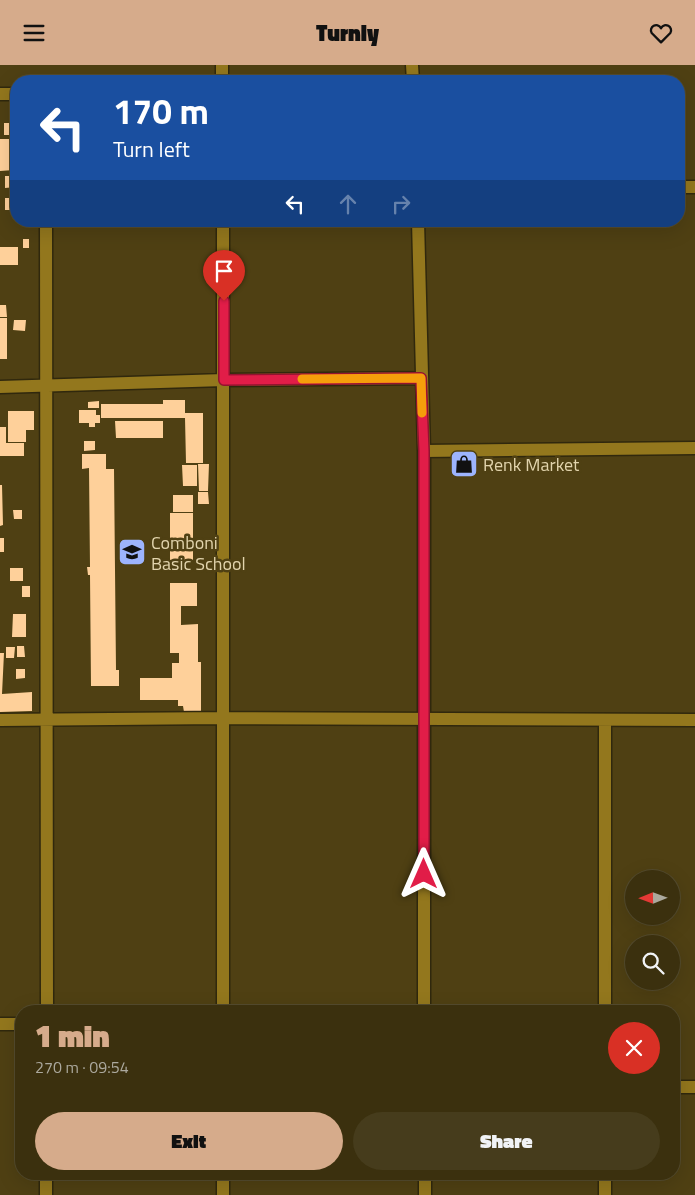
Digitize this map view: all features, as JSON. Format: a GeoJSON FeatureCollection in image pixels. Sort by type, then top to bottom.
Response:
{"type":"FeatureCollection","features":[{"type":"Feature","properties":{"kind":"street"},"geometry":{"type":"LineString","coordinates":[[46,227],[47,1005]]}},
{"type":"Feature","properties":{"kind":"street"},"geometry":{"type":"LineString","coordinates":[[223,227],[223,1005]]}},
{"type":"Feature","properties":{"kind":"street"},"geometry":{"type":"LineString","coordinates":[[418,227],[424,451],[424,1005]]}},
{"type":"Feature","properties":{"kind":"street"},"geometry":{"type":"LineString","coordinates":[[0,387],[224,380],[421,378]]}},
{"type":"Feature","properties":{"kind":"street"},"geometry":{"type":"LineString","coordinates":[[424,451],[695,449]]}},
{"type":"Feature","properties":{"kind":"street"},"geometry":{"type":"LineString","coordinates":[[0,720],[222,718],[695,719]]}},
{"type":"Feature","properties":{"kind":"street"},"geometry":{"type":"LineString","coordinates":[[605,720],[605,1005]]}},
{"type":"Feature","properties":{"kind":"street"},"geometry":{"type":"LineString","coordinates":[[0,1024],[15,1024]]}},
{"type":"Feature","properties":{"kind":"street"},"geometry":{"type":"LineString","coordinates":[[680,1087],[695,1087]]}},
{"type":"Feature","properties":{"kind":"street"},"geometry":{"type":"LineString","coordinates":[[46,1180],[46,1195]]}},
{"type":"Feature","properties":{"kind":"street"},"geometry":{"type":"LineString","coordinates":[[223,1180],[223,1195]]}},
{"type":"Feature","properties":{"kind":"street"},"geometry":{"type":"LineString","coordinates":[[425,1180],[425,1195]]}},
{"type":"Feature","properties":{"kind":"street"},"geometry":{"type":"LineString","coordinates":[[605,1180],[605,1195]]}},
{"type":"Feature","properties":{"kind":"building"},"geometry":{"type":"Polygon","coordinates":[[[4,123],[10,123],[10,135],[4,135],[4,123]]]}},
{"type":"Feature","properties":{"kind":"building"},"geometry":{"type":"Polygon","coordinates":[[[0,139],[10,139],[10,170],[0,171],[0,139]]]}},
{"type":"Feature","properties":{"kind":"building"},"geometry":{"type":"Polygon","coordinates":[[[5,176],[10,176],[10,188],[5,188],[5,176]]]}},
{"type":"Feature","properties":{"kind":"building"},"geometry":{"type":"Polygon","coordinates":[[[5,198],[10,198],[10,210],[5,210],[5,198]]]}},
{"type":"Feature","properties":{"kind":"building"},"geometry":{"type":"Polygon","coordinates":[[[23,239],[29,239],[29,248],[23,248],[23,239]]]}},
{"type":"Feature","properties":{"kind":"building"},"geometry":{"type":"Polygon","coordinates":[[[0,247],[18,247],[18,265],[0,265],[0,247]]]}},
{"type":"Feature","properties":{"kind":"building"},"geometry":{"type":"Polygon","coordinates":[[[0,305],[6,305],[7,317],[0,317],[0,305]]]}},
{"type":"Feature","properties":{"kind":"building"},"geometry":{"type":"Polygon","coordinates":[[[0,318],[7,318],[7,359],[0,359],[0,318]]]}},
{"type":"Feature","properties":{"kind":"building"},"geometry":{"type":"Polygon","coordinates":[[[14,320],[26,320],[25,331],[13,330],[14,320]]]}},
{"type":"Feature","properties":{"kind":"building"},"geometry":{"type":"Polygon","coordinates":[[[163,400],[185,400],[185,413],[203,413],[203,463],[186,463],[185,418],[101,418],[101,404],[163,404],[163,400]]]}},
{"type":"Feature","properties":{"kind":"building"},"geometry":{"type":"Polygon","coordinates":[[[99,401],[99,408],[88,408],[88,402],[99,401]]]}},
{"type":"Feature","properties":{"kind":"building"},"geometry":{"type":"Polygon","coordinates":[[[79,410],[96,410],[96,415],[100,415],[100,423],[95,423],[95,427],[89,427],[89,423],[79,423],[79,410]]]}},
{"type":"Feature","properties":{"kind":"building"},"geometry":{"type":"Polygon","coordinates":[[[8,411],[34,411],[34,430],[26,430],[26,442],[8,442],[8,411]]]}},
{"type":"Feature","properties":{"kind":"building"},"geometry":{"type":"Polygon","coordinates":[[[115,421],[163,421],[163,438],[116,438],[115,421]]]}},
{"type":"Feature","properties":{"kind":"building"},"geometry":{"type":"Polygon","coordinates":[[[0,427],[6,427],[6,443],[24,443],[24,456],[0,456],[0,427]]]}},
{"type":"Feature","properties":{"kind":"building"},"geometry":{"type":"Polygon","coordinates":[[[84,441],[95,441],[95,450],[84,451],[84,441]]]}},
{"type":"Feature","properties":{"kind":"building"},"geometry":{"type":"Polygon","coordinates":[[[82,454],[106,454],[106,469],[114,469],[116,670],[119,670],[119,686],[91,686],[90,575],[88,575],[87,567],[90,567],[89,468],[82,469],[82,454]]]}},
{"type":"Feature","properties":{"kind":"building"},"geometry":{"type":"Polygon","coordinates":[[[198,464],[209,464],[208,491],[199,491],[198,464]]]}},
{"type":"Feature","properties":{"kind":"building"},"geometry":{"type":"Polygon","coordinates":[[[182,465],[197,465],[197,486],[183,486],[182,465]]]}},
{"type":"Feature","properties":{"kind":"building"},"geometry":{"type":"Polygon","coordinates":[[[0,485],[2,485],[3,525],[0,526],[0,485]]]}},
{"type":"Feature","properties":{"kind":"building"},"geometry":{"type":"Polygon","coordinates":[[[198,492],[208,492],[209,504],[198,504],[198,492]]]}},
{"type":"Feature","properties":{"kind":"building"},"geometry":{"type":"Polygon","coordinates":[[[173,495],[193,495],[193,512],[173,512],[173,495]]]}},
{"type":"Feature","properties":{"kind":"building"},"geometry":{"type":"Polygon","coordinates":[[[13,510],[22,510],[22,519],[14,519],[13,510]]]}},
{"type":"Feature","properties":{"kind":"building"},"geometry":{"type":"Polygon","coordinates":[[[170,513],[193,513],[193,560],[170,560],[170,513]]]}},
{"type":"Feature","properties":{"kind":"building"},"geometry":{"type":"Polygon","coordinates":[[[0,538],[4,538],[4,552],[0,552],[0,538]]]}},
{"type":"Feature","properties":{"kind":"building"},"geometry":{"type":"Polygon","coordinates":[[[10,568],[23,568],[23,581],[10,581],[10,568]]]}},
{"type":"Feature","properties":{"kind":"building"},"geometry":{"type":"Polygon","coordinates":[[[170,583],[197,583],[197,606],[181,606],[181,625],[198,624],[198,662],[201,662],[201,712],[184,712],[183,706],[178,706],[178,700],[140,700],[140,678],[172,678],[172,663],[179,663],[179,653],[170,653],[170,583]]]}},
{"type":"Feature","properties":{"kind":"building"},"geometry":{"type":"Polygon","coordinates":[[[22,586],[30,586],[30,597],[22,597],[22,586]]]}},
{"type":"Feature","properties":{"kind":"building"},"geometry":{"type":"Polygon","coordinates":[[[13,614],[26,614],[26,637],[12,637],[13,614]]]}},
{"type":"Feature","properties":{"kind":"building"},"geometry":{"type":"Polygon","coordinates":[[[17,646],[24,646],[25,657],[17,657],[17,646]]]}},
{"type":"Feature","properties":{"kind":"building"},"geometry":{"type":"Polygon","coordinates":[[[6,647],[15,647],[14,658],[6,658],[6,647]]]}},
{"type":"Feature","properties":{"kind":"building"},"geometry":{"type":"Polygon","coordinates":[[[0,653],[4,653],[2,694],[32,692],[32,711],[0,712],[0,653]]]}},
{"type":"Feature","properties":{"kind":"building"},"geometry":{"type":"Polygon","coordinates":[[[16,669],[25,669],[25,678],[16,679],[16,669]]]}},
{"type":"Feature","properties":{"kind":"slow traffic"},"geometry":{"type":"LineString","coordinates":[[302,379],[421,378],[422,413]]}},
{"type":"Feature","properties":{"kind":"place","name":"Renk Market"},"geometry":{"type":"Point","coordinates":[464,464]}},
{"type":"Feature","properties":{"kind":"place","name":"Comboni Basic School"},"geometry":{"type":"Point","coordinates":[132,552]}},
{"type":"Feature","properties":{"kind":"route"},"geometry":{"type":"LineString","coordinates":[[224,301],[224,380],[421,378],[424,451],[424,874]]}}]}
